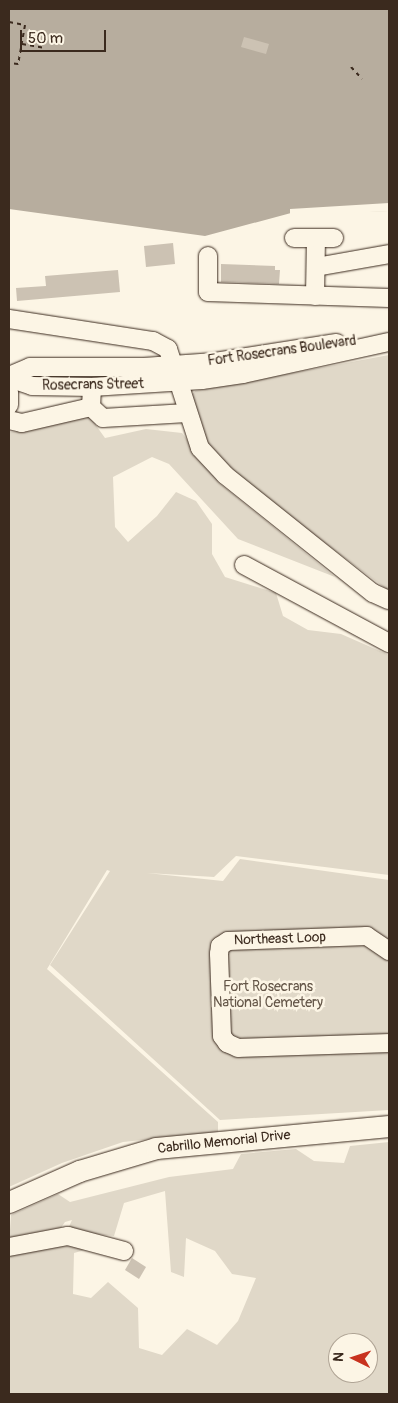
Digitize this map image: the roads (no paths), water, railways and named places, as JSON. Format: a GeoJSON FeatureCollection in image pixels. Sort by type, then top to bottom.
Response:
{"type":"FeatureCollection","features":[{"type":"Feature","properties":{"kind":"main road","name":"Cabrillo Memorial Drive"},"geometry":{"type":"LineString","coordinates":[[9,1202],[79,1171],[156,1148],[389,1126]]}},
{"type":"Feature","properties":{"kind":"street"},"geometry":{"type":"LineString","coordinates":[[294,238],[334,238]]}},
{"type":"Feature","properties":{"kind":"street"},"geometry":{"type":"LineString","coordinates":[[315,296],[316,238]]}},
{"type":"Feature","properties":{"kind":"street"},"geometry":{"type":"LineString","coordinates":[[316,267],[389,254]]}},
{"type":"Feature","properties":{"kind":"street"},"geometry":{"type":"LineString","coordinates":[[208,256],[208,292],[389,298]]}},
{"type":"Feature","properties":{"kind":"street"},"geometry":{"type":"LineString","coordinates":[[9,319],[153,341],[168,349],[187,413],[200,448],[225,475],[373,593],[389,600]]}},
{"type":"Feature","properties":{"kind":"street","name":"Fort Rosecrans Boulevard"},"geometry":{"type":"LineString","coordinates":[[174,365],[389,337]]}},
{"type":"Feature","properties":{"kind":"street","name":"Fort Rosecrans Boulevard"},"geometry":{"type":"LineString","coordinates":[[178,382],[244,374],[389,342]]}},
{"type":"Feature","properties":{"kind":"street","name":"Rosecrans Street"},"geometry":{"type":"LineString","coordinates":[[9,377],[30,367],[174,365]]}},
{"type":"Feature","properties":{"kind":"street","name":"Rosecrans Street"},"geometry":{"type":"LineString","coordinates":[[9,377],[32,386],[92,386],[178,382]]}},
{"type":"Feature","properties":{"kind":"street"},"geometry":{"type":"LineString","coordinates":[[91,407],[92,386]]}},
{"type":"Feature","properties":{"kind":"street"},"geometry":{"type":"LineString","coordinates":[[9,392],[9,405]]}},
{"type":"Feature","properties":{"kind":"street"},"geometry":{"type":"LineString","coordinates":[[91,407],[103,418],[187,413]]}},
{"type":"Feature","properties":{"kind":"street"},"geometry":{"type":"LineString","coordinates":[[9,420],[22,423],[91,407]]}},
{"type":"Feature","properties":{"kind":"street"},"geometry":{"type":"LineString","coordinates":[[244,565],[389,643]]}},
{"type":"Feature","properties":{"kind":"street","name":"Northeast Loop"},"geometry":{"type":"LineString","coordinates":[[389,951],[367,936],[228,941],[220,946],[219,954],[222,1036],[227,1043],[238,1048],[389,1044]]}},
{"type":"Feature","properties":{"kind":"street"},"geometry":{"type":"LineString","coordinates":[[9,1247],[68,1236],[124,1251]]}},
{"type":"Feature","properties":{"kind":"park label","name":"Fort Rosecrans National Cemetery"},"geometry":{"type":"Point","coordinates":[268,996]}}]}
